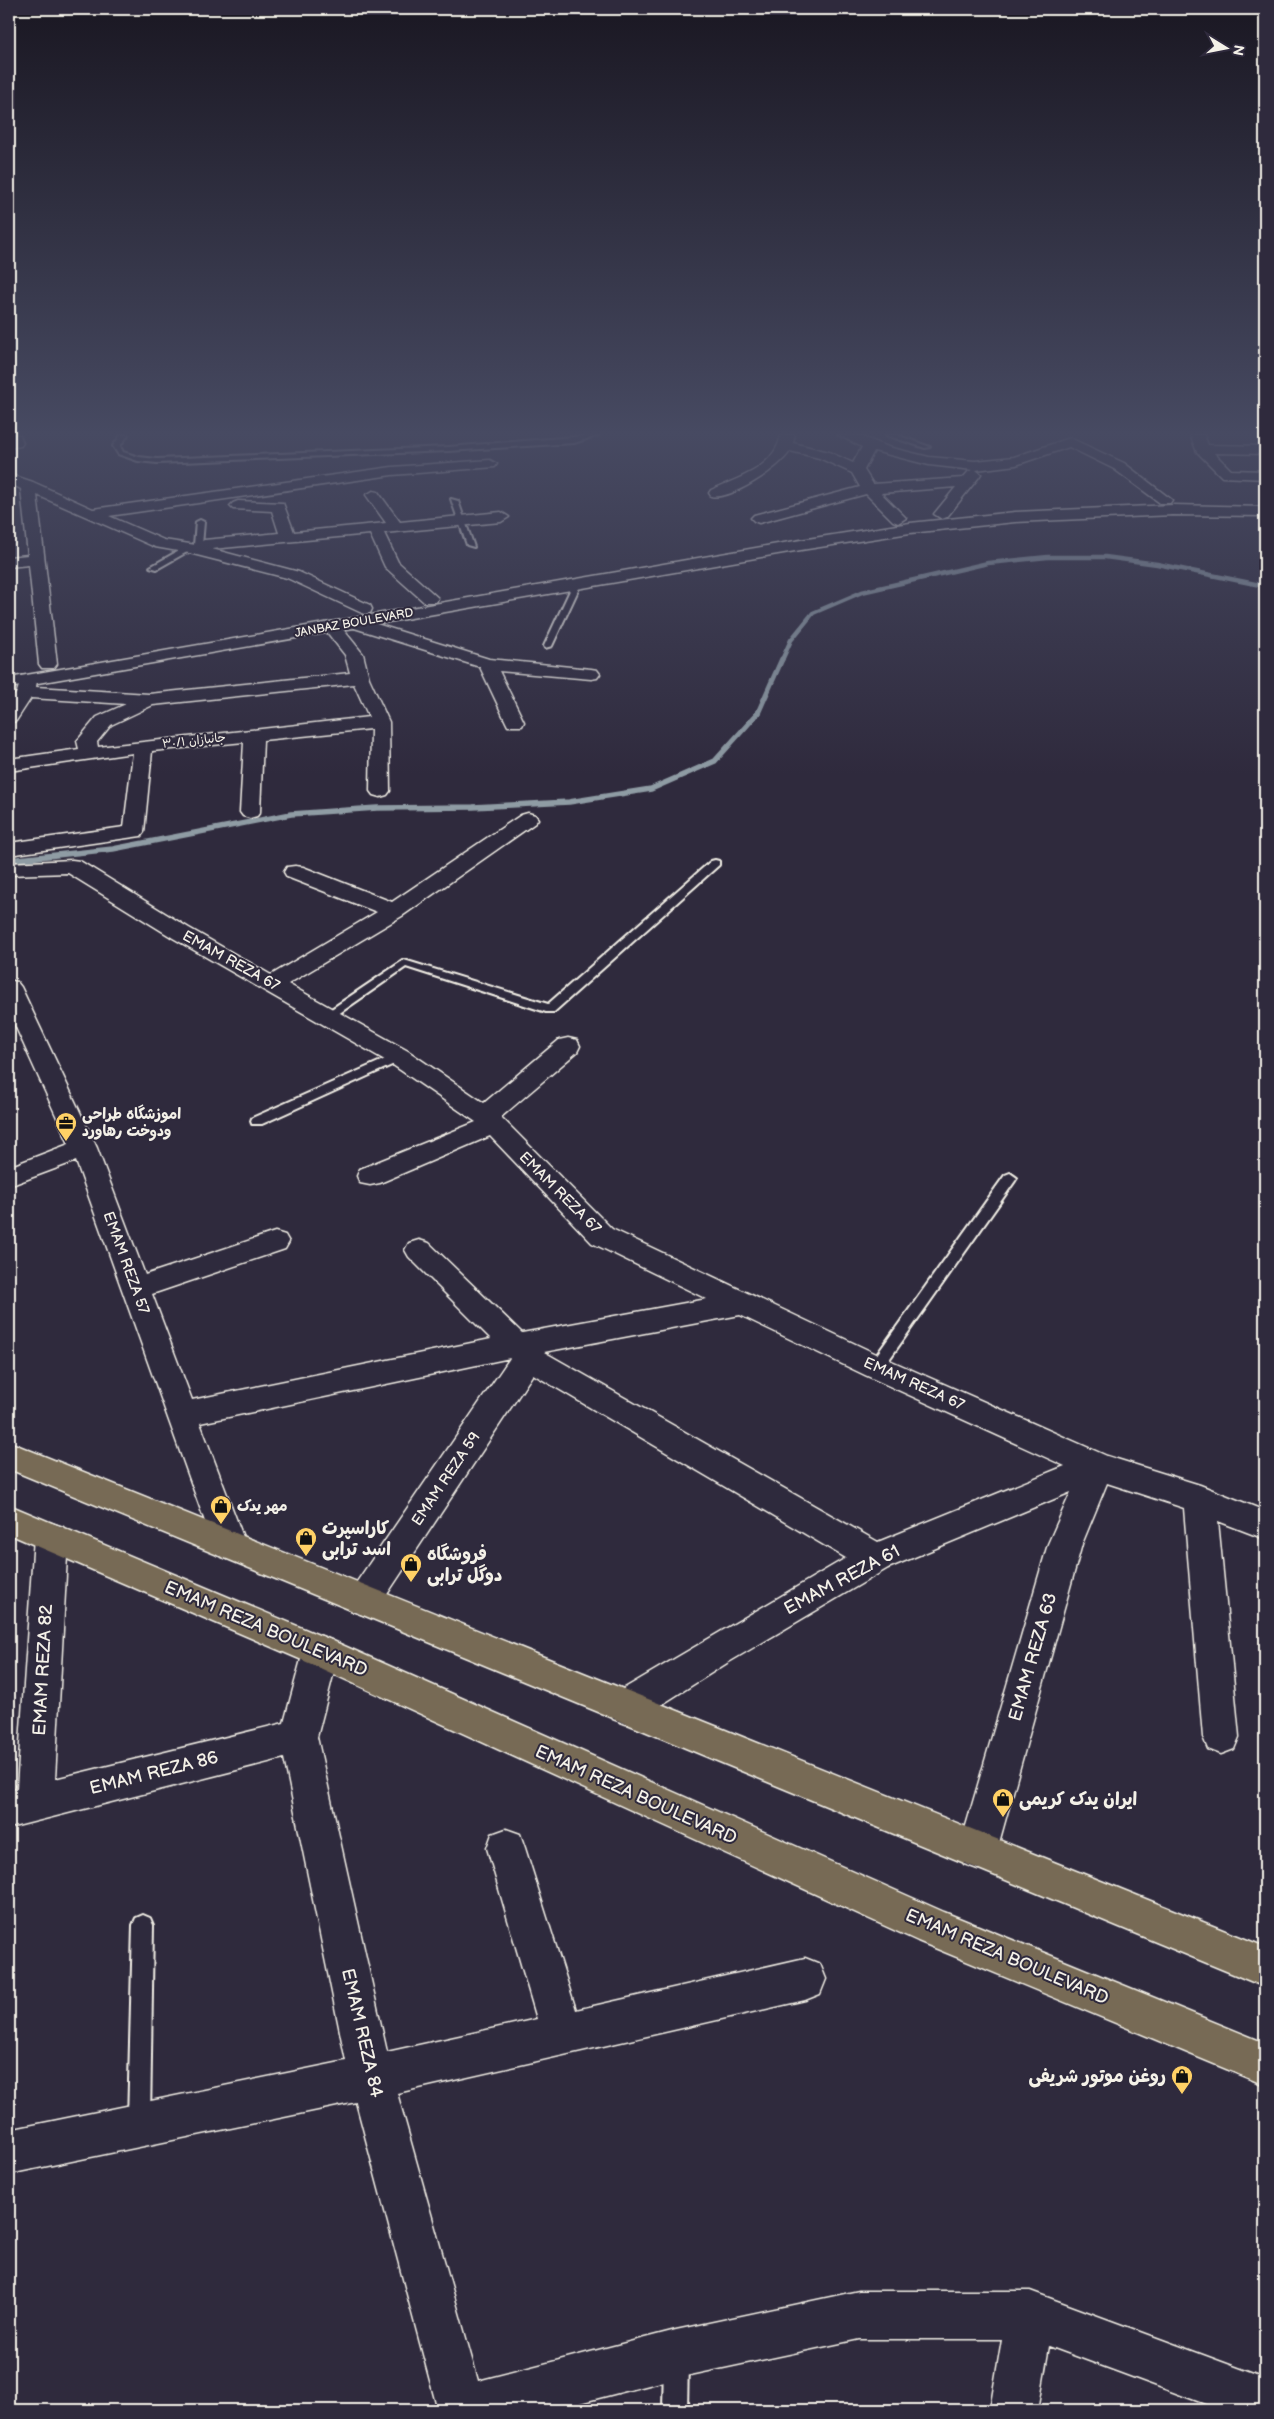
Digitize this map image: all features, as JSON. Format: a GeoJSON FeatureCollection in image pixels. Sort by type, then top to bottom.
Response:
{"type":"FeatureCollection","features":[{"type":"Feature","properties":{"kind":"main road"},"geometry":{"type":"LineString","coordinates":[[9,1455],[1265,1967]]}},
{"type":"Feature","properties":{"kind":"main road","name":"EMAM REZA BOULEVARD"},"geometry":{"type":"LineString","coordinates":[[9,1519],[322,1652],[932,1927],[1265,2064]]}},
{"type":"Feature","properties":{"kind":"street"},"geometry":{"type":"LineString","coordinates":[[22,548],[35,553]]}},
{"type":"Feature","properties":{"kind":"street"},"geometry":{"type":"LineString","coordinates":[[34,548],[48,664]]}},
{"type":"Feature","properties":{"kind":"street"},"geometry":{"type":"LineString","coordinates":[[197,548],[293,575],[360,616],[487,664],[591,674]]}},
{"type":"Feature","properties":{"kind":"street"},"geometry":{"type":"LineString","coordinates":[[384,548],[392,564],[430,598]]}},
{"type":"Feature","properties":{"kind":"street","name":"JANBAZ BOULEVARD"},"geometry":{"type":"LineString","coordinates":[[9,670],[360,616],[546,584],[721,548]]}},
{"type":"Feature","properties":{"kind":"street","name":"JANBAZ BOULEVARD"},"geometry":{"type":"LineString","coordinates":[[9,683],[27,686],[332,627],[360,616],[430,598],[546,584],[576,586],[785,548]]}},
{"type":"Feature","properties":{"kind":"street"},"geometry":{"type":"LineString","coordinates":[[9,562],[35,553]]}},
{"type":"Feature","properties":{"kind":"street"},"geometry":{"type":"LineString","coordinates":[[332,627],[354,654],[360,678],[380,722],[380,791]]}},
{"type":"Feature","properties":{"kind":"street"},"geometry":{"type":"LineString","coordinates":[[487,664],[515,722]]}},
{"type":"Feature","properties":{"kind":"street"},"geometry":{"type":"LineString","coordinates":[[9,717],[27,686],[150,700],[238,689],[360,678]]}},
{"type":"Feature","properties":{"kind":"street"},"geometry":{"type":"LineString","coordinates":[[89,753],[87,741],[104,721],[150,700]]}},
{"type":"Feature","properties":{"kind":"street","name":"جانبازان ۳۰/۱"},"geometry":{"type":"LineString","coordinates":[[9,765],[143,746],[380,722]]}},
{"type":"Feature","properties":{"kind":"street"},"geometry":{"type":"LineString","coordinates":[[250,812],[254,734]]}},
{"type":"Feature","properties":{"kind":"street"},"geometry":{"type":"LineString","coordinates":[[9,849],[134,832],[143,746]]}},
{"type":"Feature","properties":{"kind":"street"},"geometry":{"type":"LineString","coordinates":[[272,984],[394,911],[528,819]]}},
{"type":"Feature","properties":{"kind":"street","name":"EMAM REZA 67"},"geometry":{"type":"LineString","coordinates":[[9,869],[72,866],[181,933],[399,1057],[489,1121],[602,1236],[876,1367],[1098,1467],[1200,1499],[1265,1525]]}},
{"type":"Feature","properties":{"kind":"street"},"geometry":{"type":"LineString","coordinates":[[295,872],[394,911]]}},
{"type":"Feature","properties":{"kind":"street","name":"EMAM REZA 57"},"geometry":{"type":"LineString","coordinates":[[9,987],[84,1148],[229,1545]]}},
{"type":"Feature","properties":{"kind":"street"},"geometry":{"type":"LineString","coordinates":[[370,1176],[489,1121],[568,1046]]}},
{"type":"Feature","properties":{"kind":"street"},"geometry":{"type":"LineString","coordinates":[[9,1177],[84,1148]]}},
{"type":"Feature","properties":{"kind":"street"},"geometry":{"type":"LineString","coordinates":[[135,1288],[275,1242]]}},
{"type":"Feature","properties":{"kind":"street"},"geometry":{"type":"LineString","coordinates":[[419,1250],[521,1352],[876,1558]]}},
{"type":"Feature","properties":{"kind":"street"},"geometry":{"type":"LineString","coordinates":[[181,1415],[521,1352],[743,1303]]}},
{"type":"Feature","properties":{"kind":"street","name":"EMAM REZA 59"},"geometry":{"type":"LineString","coordinates":[[364,1600],[521,1352]]}},
{"type":"Feature","properties":{"kind":"street","name":"EMAM REZA 61"},"geometry":{"type":"LineString","coordinates":[[626,1707],[715,1652],[876,1558],[1098,1467]]}},
{"type":"Feature","properties":{"kind":"street","name":"EMAM REZA 63"},"geometry":{"type":"LineString","coordinates":[[978,1850],[1065,1544],[1098,1467]]}},
{"type":"Feature","properties":{"kind":"street"},"geometry":{"type":"LineString","coordinates":[[1200,1499],[1221,1737]]}},
{"type":"Feature","properties":{"kind":"street","name":"EMAM REZA 82"},"geometry":{"type":"LineString","coordinates":[[22,1806],[51,1537]]}},
{"type":"Feature","properties":{"kind":"street","name":"EMAM REZA 84"},"geometry":{"type":"LineString","coordinates":[[322,1652],[299,1737],[371,2078],[461,2410]]}},
{"type":"Feature","properties":{"kind":"street","name":"EMAM REZA 86"},"geometry":{"type":"LineString","coordinates":[[22,1806],[299,1737]]}},
{"type":"Feature","properties":{"kind":"street"},"geometry":{"type":"LineString","coordinates":[[506,1848],[562,2033]]}},
{"type":"Feature","properties":{"kind":"street"},"geometry":{"type":"LineString","coordinates":[[9,2152],[138,2128],[371,2078],[805,1979]]}},
{"type":"Feature","properties":{"kind":"street"},"geometry":{"type":"LineString","coordinates":[[461,2410],[676,2354],[858,2315],[1030,2315],[1265,2402]]}},
{"type":"Feature","properties":{"kind":"street"},"geometry":{"type":"LineString","coordinates":[[1014,2410],[1030,2315]]}},
{"type":"Feature","properties":{"kind":"lane"},"geometry":{"type":"LineString","coordinates":[[154,567],[192,548]]}},
{"type":"Feature","properties":{"kind":"lane"},"geometry":{"type":"LineString","coordinates":[[548,646],[576,586]]}},
{"type":"Feature","properties":{"kind":"lane"},"geometry":{"type":"LineString","coordinates":[[327,1016],[404,963],[550,1009],[715,863]]}},
{"type":"Feature","properties":{"kind":"lane"},"geometry":{"type":"LineString","coordinates":[[257,1122],[399,1057]]}},
{"type":"Feature","properties":{"kind":"lane"},"geometry":{"type":"LineString","coordinates":[[876,1367],[1010,1178]]}},
{"type":"Feature","properties":{"kind":"lane"},"geometry":{"type":"LineString","coordinates":[[138,2128],[143,1925]]}},
{"type":"Feature","properties":{"kind":"lane"},"geometry":{"type":"LineString","coordinates":[[675,2410],[676,2354]]}},
{"type":"Feature","properties":{"kind":"waterway"},"geometry":{"type":"LineString","coordinates":[[782,660],[791,640],[813,613],[862,592],[988,563],[1048,557],[1105,557],[1157,564],[1265,586]]}},
{"type":"Feature","properties":{"kind":"waterway"},"geometry":{"type":"LineString","coordinates":[[9,860],[113,849],[291,814],[377,808],[473,807],[569,802],[651,789],[715,761],[758,713],[782,659]]}},
{"type":"Feature","properties":{"kind":"place","name":"اموزشگاه طراحی ودوخت رهاورد"},"geometry":{"type":"Point","coordinates":[66,1142]}},
{"type":"Feature","properties":{"kind":"place","name":"مهر یدک"},"geometry":{"type":"Point","coordinates":[221,1525]}},
{"type":"Feature","properties":{"kind":"place","name":"کاراسپرت اسد ترابی"},"geometry":{"type":"Point","coordinates":[306,1557]}},
{"type":"Feature","properties":{"kind":"place","name":"فروشگاه دوگل ترابی"},"geometry":{"type":"Point","coordinates":[411,1583]}},
{"type":"Feature","properties":{"kind":"place","name":"ایران یدک کریمی"},"geometry":{"type":"Point","coordinates":[1003,1818]}},
{"type":"Feature","properties":{"kind":"place","name":"روغن موتور شریفی"},"geometry":{"type":"Point","coordinates":[1182,2095]}}]}
